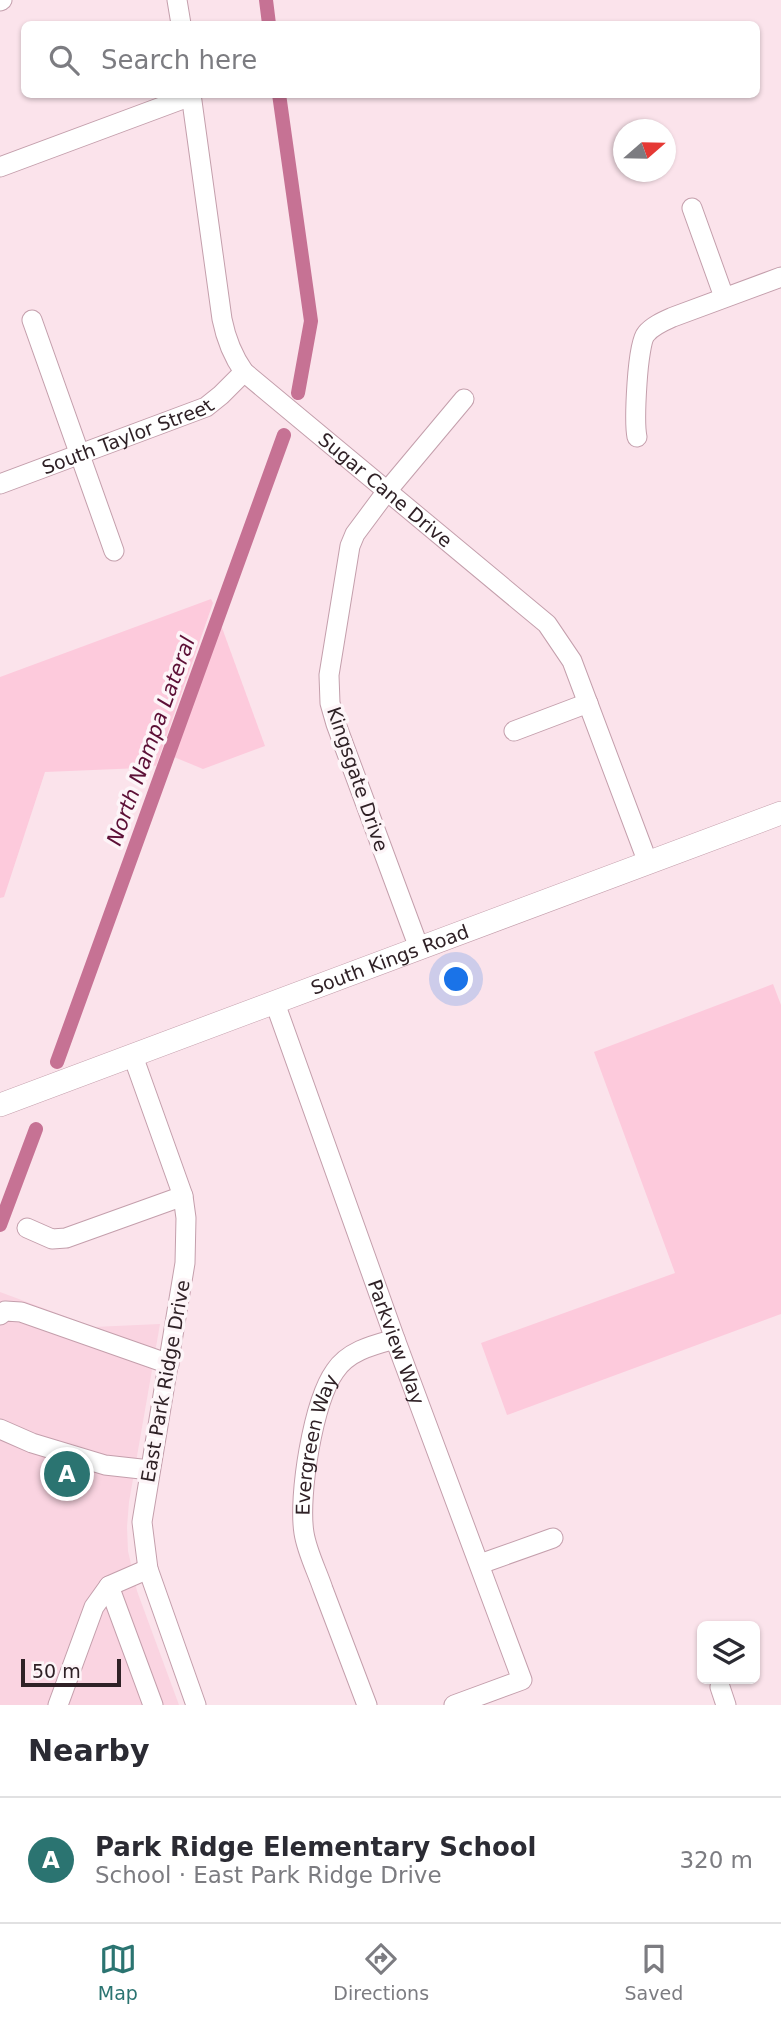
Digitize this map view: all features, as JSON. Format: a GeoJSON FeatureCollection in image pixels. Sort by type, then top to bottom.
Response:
{"type":"FeatureCollection","features":[{"type":"Feature","properties":{"kind":"main road","name":"South Kings Road"},"geometry":{"type":"LineString","coordinates":[[0,1105],[781,813]]}},
{"type":"Feature","properties":{"kind":"street"},"geometry":{"type":"LineString","coordinates":[[177,0],[180,21]]}},
{"type":"Feature","properties":{"kind":"street"},"geometry":{"type":"LineString","coordinates":[[0,167],[183,98]]}},
{"type":"Feature","properties":{"kind":"street","name":"Sugar Cane Drive"},"geometry":{"type":"LineString","coordinates":[[191,98],[222,319],[226,340],[234,358],[244,372],[547,624],[572,661],[648,863]]}},
{"type":"Feature","properties":{"kind":"street"},"geometry":{"type":"LineString","coordinates":[[692,208],[724,297]]}},
{"type":"Feature","properties":{"kind":"street"},"geometry":{"type":"LineString","coordinates":[[636,437],[634,421],[640,345],[646,333],[666,320],[781,277]]}},
{"type":"Feature","properties":{"kind":"street"},"geometry":{"type":"LineString","coordinates":[[32,320],[114,551]]}},
{"type":"Feature","properties":{"kind":"street","name":"South Taylor Street"},"geometry":{"type":"LineString","coordinates":[[0,484],[206,407],[244,372]]}},
{"type":"Feature","properties":{"kind":"street","name":"Kingsgate Drive"},"geometry":{"type":"LineString","coordinates":[[419,948],[330,703],[329,675],[350,546],[355,534],[387,491],[464,399]]}},
{"type":"Feature","properties":{"kind":"street"},"geometry":{"type":"LineString","coordinates":[[514,731],[588,703]]}},
{"type":"Feature","properties":{"kind":"street","name":"Parkview Way"},"geometry":{"type":"LineString","coordinates":[[275,1003],[395,1339],[522,1680],[454,1705]]}},
{"type":"Feature","properties":{"kind":"street","name":"East Park Ridge Drive"},"geometry":{"type":"LineString","coordinates":[[133,1056],[183,1195],[187,1218],[186,1262],[142,1522],[148,1569],[196,1705]]}},
{"type":"Feature","properties":{"kind":"street"},"geometry":{"type":"LineString","coordinates":[[27,1228],[52,1239],[66,1238],[183,1195]]}},
{"type":"Feature","properties":{"kind":"street"},"geometry":{"type":"LineString","coordinates":[[0,1315],[5,1311],[21,1312],[169,1364]]}},
{"type":"Feature","properties":{"kind":"street","name":"Evergreen Way"},"geometry":{"type":"LineString","coordinates":[[367,1705],[304,1535],[302,1503],[322,1395],[335,1370],[369,1346],[395,1339]]}},
{"type":"Feature","properties":{"kind":"street"},"geometry":{"type":"LineString","coordinates":[[0,1429],[32,1443],[105,1465],[150,1471]]}},
{"type":"Feature","properties":{"kind":"street"},"geometry":{"type":"LineString","coordinates":[[480,1564],[553,1538]]}},
{"type":"Feature","properties":{"kind":"street"},"geometry":{"type":"LineString","coordinates":[[58,1705],[94,1607],[109,1586],[148,1569]]}},
{"type":"Feature","properties":{"kind":"street"},"geometry":{"type":"LineString","coordinates":[[109,1586],[153,1705]]}},
{"type":"Feature","properties":{"kind":"shaded area"},"geometry":{"type":"Polygon","coordinates":[[[211,599],[213,603],[156,766],[148,764],[141,768],[45,772],[4,897],[0,898],[0,677],[211,599]]]}},
{"type":"Feature","properties":{"kind":"shaded area"},"geometry":{"type":"Polygon","coordinates":[[[221,625],[265,746],[203,769],[174,757],[221,625]]]}},
{"type":"Feature","properties":{"kind":"shaded area"},"geometry":{"type":"Polygon","coordinates":[[[773,984],[781,1005],[781,1314],[507,1415],[481,1343],[675,1273],[594,1052],[773,984]]]}},
{"type":"Feature","properties":{"kind":"shaded area"},"geometry":{"type":"Polygon","coordinates":[[[0,1292],[94,1327],[160,1324],[129,1502],[128,1551],[137,1591],[179,1705],[0,1705],[0,1292]]]}},
{"type":"Feature","properties":{"kind":"waterway","name":"North Nampa Lateral"},"geometry":{"type":"LineString","coordinates":[[266,0],[269,21]]}},
{"type":"Feature","properties":{"kind":"waterway","name":"North Nampa Lateral"},"geometry":{"type":"LineString","coordinates":[[280,98],[311,321],[298,393]]}},
{"type":"Feature","properties":{"kind":"waterway","name":"North Nampa Lateral"},"geometry":{"type":"LineString","coordinates":[[57,1062],[284,435]]}},
{"type":"Feature","properties":{"kind":"waterway","name":"North Nampa Lateral"},"geometry":{"type":"LineString","coordinates":[[0,1225],[36,1129]]}},
{"type":"Feature","properties":{"kind":"place","name":"Park Ridge Elementary School"},"geometry":{"type":"Point","coordinates":[67,1474]}}]}
